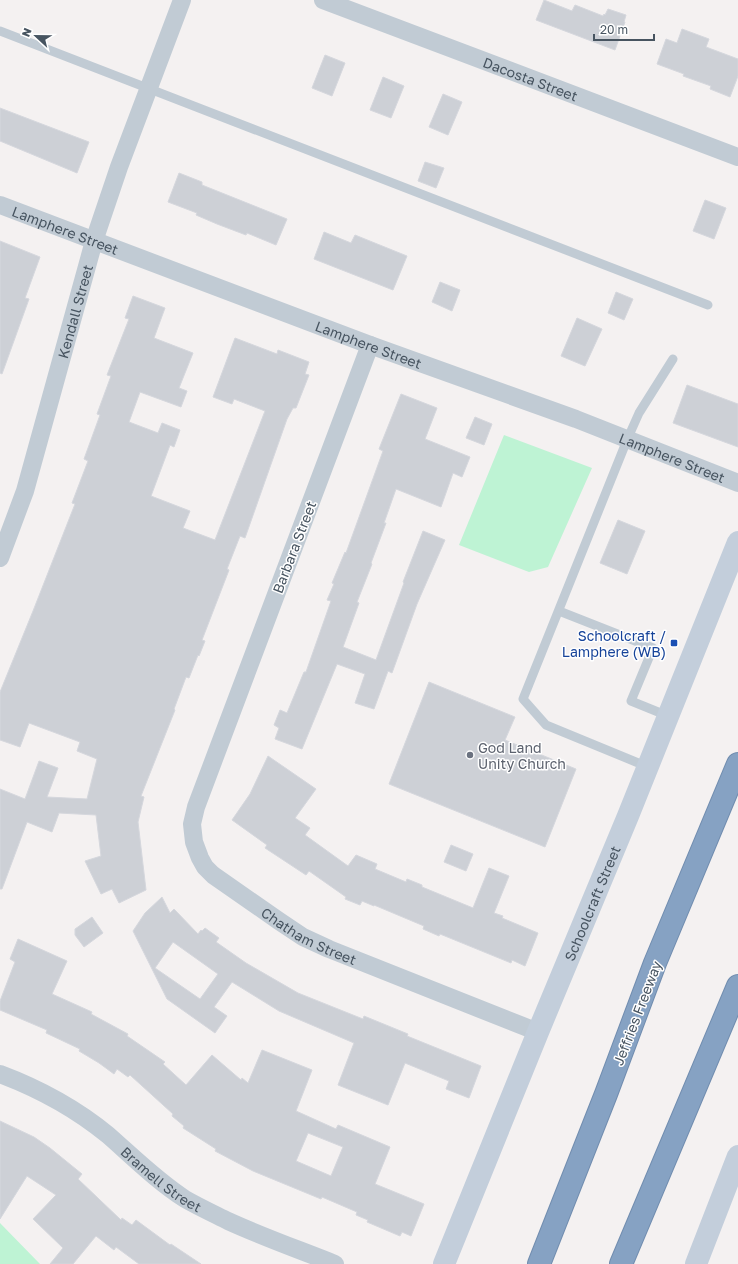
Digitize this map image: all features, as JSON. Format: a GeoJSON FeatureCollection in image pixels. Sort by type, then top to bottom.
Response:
{"type":"FeatureCollection","features":[{"type":"Feature","properties":{"kind":"highway","name":"Jeffries Freeway"},"geometry":{"type":"LineString","coordinates":[[539,1264],[609,1087],[655,964],[738,764]]}},
{"type":"Feature","properties":{"kind":"highway"},"geometry":{"type":"LineString","coordinates":[[621,1264],[738,986]]}},
{"type":"Feature","properties":{"kind":"main road","name":"Schoolcraft Street"},"geometry":{"type":"LineString","coordinates":[[444,1264],[648,767],[738,542]]}},
{"type":"Feature","properties":{"kind":"main road"},"geometry":{"type":"LineString","coordinates":[[696,1264],[738,1156]]}},
{"type":"Feature","properties":{"kind":"street","name":"Kendall Street"},"geometry":{"type":"LineString","coordinates":[[0,558],[26,491],[94,241],[118,167],[182,0]]}},
{"type":"Feature","properties":{"kind":"street","name":"Dacosta Street"},"geometry":{"type":"LineString","coordinates":[[323,0],[738,157]]}},
{"type":"Feature","properties":{"kind":"street","name":"Lamphere Street"},"geometry":{"type":"LineString","coordinates":[[0,205],[370,345],[494,389],[738,483]]}},
{"type":"Feature","properties":{"kind":"street","name":"Barbara Street"},"geometry":{"type":"LineString","coordinates":[[218,750],[370,345]]}},
{"type":"Feature","properties":{"kind":"street","name":"Chatham Street"},"geometry":{"type":"LineString","coordinates":[[218,750],[196,807],[192,824],[194,842],[200,858],[213,874],[279,922],[303,937],[329,949],[538,1032]]}},
{"type":"Feature","properties":{"kind":"street","name":"Bramell Street"},"geometry":{"type":"LineString","coordinates":[[0,1074],[28,1084],[84,1117],[159,1180],[186,1199],[251,1231],[335,1264]]}},
{"type":"Feature","properties":{"kind":"lane"},"geometry":{"type":"LineString","coordinates":[[0,31],[708,305]]}},
{"type":"Feature","properties":{"kind":"lane"},"geometry":{"type":"LineString","coordinates":[[648,767],[546,725],[523,699],[627,440],[639,413],[674,359]]}},
{"type":"Feature","properties":{"kind":"lane"},"geometry":{"type":"LineString","coordinates":[[559,611],[653,648],[631,701],[668,716]]}},
{"type":"Feature","properties":{"kind":"green space"},"geometry":{"type":"Polygon","coordinates":[[[504,435],[592,468],[548,567],[529,572],[459,545],[504,435]]]}},
{"type":"Feature","properties":{"kind":"green space"},"geometry":{"type":"Polygon","coordinates":[[[0,1223],[40,1264],[0,1264],[0,1223]]]}},
{"type":"Feature","properties":{"kind":"building"},"geometry":{"type":"Polygon","coordinates":[[[544,0],[572,11],[575,5],[603,16],[608,9],[626,15],[615,50],[536,20],[544,0]]]}},
{"type":"Feature","properties":{"kind":"building"},"geometry":{"type":"Polygon","coordinates":[[[682,29],[709,39],[706,47],[738,59],[738,76],[730,97],[710,89],[711,86],[683,76],[684,74],[657,64],[666,39],[677,43],[682,29]]]}},
{"type":"Feature","properties":{"kind":"building"},"geometry":{"type":"Polygon","coordinates":[[[325,55],[345,63],[332,96],[312,88],[325,55]]]}},
{"type":"Feature","properties":{"kind":"building"},"geometry":{"type":"Polygon","coordinates":[[[383,77],[404,86],[391,118],[370,110],[383,77]]]}},
{"type":"Feature","properties":{"kind":"building"},"geometry":{"type":"Polygon","coordinates":[[[443,94],[462,102],[448,135],[429,127],[443,94]]]}},
{"type":"Feature","properties":{"kind":"building"},"geometry":{"type":"Polygon","coordinates":[[[0,108],[89,142],[77,173],[0,141],[0,108]]]}},
{"type":"Feature","properties":{"kind":"building"},"geometry":{"type":"Polygon","coordinates":[[[425,162],[444,168],[436,188],[418,181],[425,162]]]}},
{"type":"Feature","properties":{"kind":"building"},"geometry":{"type":"Polygon","coordinates":[[[179,173],[202,182],[202,185],[287,219],[276,245],[247,233],[246,235],[217,224],[196,215],[197,213],[168,202],[179,173]]]}},
{"type":"Feature","properties":{"kind":"building"},"geometry":{"type":"Polygon","coordinates":[[[705,200],[726,208],[714,239],[693,231],[705,200]]]}},
{"type":"Feature","properties":{"kind":"building"},"geometry":{"type":"Polygon","coordinates":[[[324,232],[351,243],[355,235],[407,256],[393,290],[314,259],[324,232]]]}},
{"type":"Feature","properties":{"kind":"building"},"geometry":{"type":"Polygon","coordinates":[[[0,241],[40,257],[25,298],[29,299],[2,374],[0,373],[0,241]]]}},
{"type":"Feature","properties":{"kind":"building"},"geometry":{"type":"Polygon","coordinates":[[[440,282],[460,290],[452,311],[432,302],[440,282]]]}},
{"type":"Feature","properties":{"kind":"building"},"geometry":{"type":"Polygon","coordinates":[[[616,292],[633,299],[624,320],[608,313],[616,292]]]}},
{"type":"Feature","properties":{"kind":"building"},"geometry":{"type":"Polygon","coordinates":[[[133,296],[165,308],[154,338],[193,353],[179,388],[187,391],[181,407],[140,392],[129,422],[158,433],[162,423],[180,430],[174,447],[170,445],[151,496],[190,511],[183,528],[215,540],[265,411],[234,399],[232,404],[213,397],[235,338],[277,354],[278,350],[309,362],[305,374],[309,375],[296,408],[293,408],[287,419],[245,538],[240,536],[227,569],[229,570],[202,640],[205,641],[189,678],[186,677],[174,709],[175,710],[141,796],[144,797],[138,822],[146,890],[119,903],[112,889],[101,894],[85,861],[101,856],[96,815],[59,813],[52,832],[27,822],[2,889],[0,889],[0,789],[25,799],[39,761],[58,768],[47,797],[87,799],[97,759],[77,751],[80,742],[29,723],[20,747],[0,740],[0,692],[75,504],[72,503],[88,461],[84,459],[100,415],[97,414],[111,376],[107,375],[129,319],[125,318],[133,296]]]}},
{"type":"Feature","properties":{"kind":"building"},"geometry":{"type":"Polygon","coordinates":[[[577,318],[602,329],[585,366],[561,356],[577,318]]]}},
{"type":"Feature","properties":{"kind":"building"},"geometry":{"type":"Polygon","coordinates":[[[687,385],[738,404],[738,447],[673,423],[687,385]]]}},
{"type":"Feature","properties":{"kind":"building"},"geometry":{"type":"Polygon","coordinates":[[[401,394],[437,408],[425,439],[470,457],[462,477],[453,473],[441,507],[396,489],[384,523],[386,523],[357,602],[359,603],[343,647],[376,660],[404,583],[403,582],[423,531],[445,540],[417,604],[392,673],[388,671],[374,709],[355,703],[365,674],[337,664],[302,749],[275,739],[279,728],[274,725],[280,710],[287,713],[304,672],[306,672],[331,601],[327,600],[334,584],[332,583],[345,552],[346,553],[383,451],[379,449],[401,394]]]}},
{"type":"Feature","properties":{"kind":"building"},"geometry":{"type":"Polygon","coordinates":[[[475,417],[492,424],[484,445],[466,438],[475,417]]]}},
{"type":"Feature","properties":{"kind":"building"},"geometry":{"type":"Polygon","coordinates":[[[618,520],[645,531],[627,574],[600,563],[618,520]]]}},
{"type":"Feature","properties":{"kind":"building","name":"God Land Unity Church"},"geometry":{"type":"Polygon","coordinates":[[[429,682],[515,717],[505,740],[576,769],[545,847],[389,784],[429,682]]]}},
{"type":"Feature","properties":{"kind":"building"},"geometry":{"type":"Polygon","coordinates":[[[268,756],[316,789],[295,818],[310,828],[305,835],[348,866],[356,855],[377,864],[375,869],[406,882],[407,879],[422,885],[422,887],[473,908],[489,868],[509,876],[494,913],[503,916],[502,918],[538,933],[525,966],[512,960],[511,963],[440,934],[439,936],[423,929],[424,926],[374,905],[362,901],[360,905],[345,899],[346,897],[309,871],[306,875],[265,848],[267,845],[232,820],[250,794],[268,756]]]}},
{"type":"Feature","properties":{"kind":"building"},"geometry":{"type":"Polygon","coordinates":[[[451,845],[473,854],[466,871],[444,862],[451,845]]]}},
{"type":"Feature","properties":{"kind":"building"},"geometry":{"type":"Polygon","coordinates":[[[162,897],[170,913],[174,909],[198,934],[205,928],[219,938],[216,942],[246,963],[298,993],[363,1019],[364,1016],[408,1034],[407,1036],[481,1066],[469,1098],[446,1089],[449,1081],[405,1063],[388,1105],[338,1085],[354,1043],[279,1011],[232,982],[214,1007],[227,1016],[215,1033],[167,999],[133,931],[145,913],[162,897]],[[173,942],[155,968],[200,999],[218,974],[173,942]]]}},
{"type":"Feature","properties":{"kind":"building"},"geometry":{"type":"Polygon","coordinates":[[[92,917],[103,933],[84,947],[75,935],[75,929],[92,917]]]}},
{"type":"Feature","properties":{"kind":"building"},"geometry":{"type":"Polygon","coordinates":[[[18,939],[67,961],[52,994],[92,1012],[91,1014],[128,1034],[127,1036],[165,1062],[163,1064],[186,1085],[212,1055],[241,1080],[242,1078],[248,1083],[262,1050],[312,1070],[296,1111],[336,1129],[338,1125],[390,1147],[375,1184],[424,1204],[411,1236],[402,1232],[400,1236],[367,1222],[368,1220],[356,1215],[357,1212],[253,1171],[215,1151],[216,1149],[183,1128],[184,1126],[172,1116],[173,1114],[130,1075],[128,1077],[117,1069],[114,1074],[79,1051],[80,1049],[46,1033],[47,1030],[0,1010],[0,1001],[15,962],[10,959],[18,939]],[[308,1133],[296,1161],[331,1176],[343,1147],[308,1133]]]}},
{"type":"Feature","properties":{"kind":"building"},"geometry":{"type":"Polygon","coordinates":[[[0,1121],[34,1137],[82,1174],[78,1179],[121,1220],[122,1218],[132,1225],[136,1220],[170,1245],[171,1244],[201,1264],[139,1264],[116,1247],[114,1250],[96,1236],[73,1264],[50,1264],[63,1248],[33,1219],[56,1195],[27,1176],[0,1219],[0,1121]]]}},
{"type":"Feature","properties":{"kind":"place","name":"Schoolcraft / Lamphere (WB)"},"geometry":{"type":"Point","coordinates":[674,643]}},
{"type":"Feature","properties":{"kind":"place","name":"God Land Unity Church"},"geometry":{"type":"Point","coordinates":[470,755]}}]}
